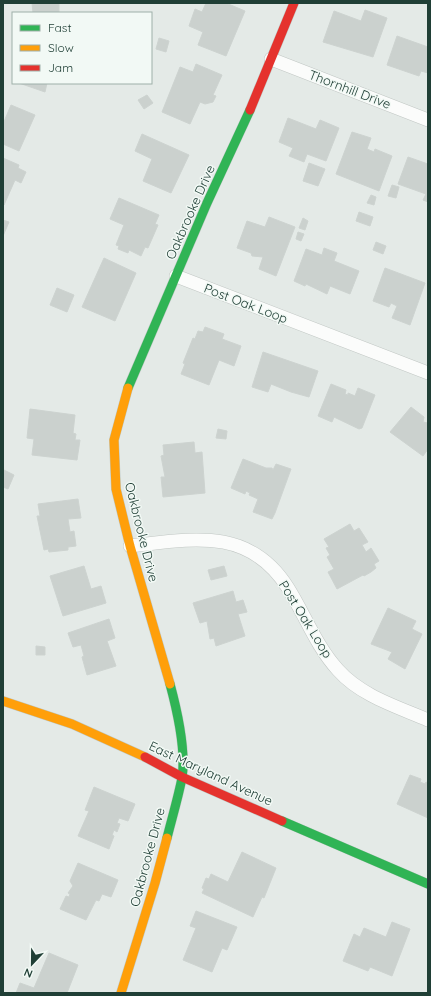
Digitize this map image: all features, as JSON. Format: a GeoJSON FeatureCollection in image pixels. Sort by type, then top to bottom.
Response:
{"type":"FeatureCollection","features":[{"type":"Feature","properties":{"kind":"street","name":"Oakbrooke Drive"},"geometry":{"type":"LineString","coordinates":[[121,993],[155,884],[182,777],[181,740],[175,702],[130,546],[116,489],[114,440],[127,389],[247,117],[294,3]]}},
{"type":"Feature","properties":{"kind":"street","name":"Thornhill Drive"},"geometry":{"type":"LineString","coordinates":[[271,59],[428,120]]}},
{"type":"Feature","properties":{"kind":"street","name":"Post Oak Loop"},"geometry":{"type":"LineString","coordinates":[[176,276],[428,373]]}},
{"type":"Feature","properties":{"kind":"street","name":"Post Oak Loop"},"geometry":{"type":"LineString","coordinates":[[130,546],[205,539],[226,542],[248,549],[263,560],[288,588],[313,636],[339,671],[363,690],[428,720]]}},
{"type":"Feature","properties":{"kind":"street","name":"East Maryland Avenue"},"geometry":{"type":"LineString","coordinates":[[3,700],[23,706],[99,736],[152,759],[182,777],[428,884]]}},
{"type":"Feature","properties":{"kind":"building"},"geometry":{"type":"Polygon","coordinates":[[[32,3],[59,3],[59,12],[33,12],[32,3]]]}},
{"type":"Feature","properties":{"kind":"building"},"geometry":{"type":"Polygon","coordinates":[[[206,3],[226,3],[245,11],[226,56],[198,45],[203,32],[189,26],[195,9],[202,12],[206,3]]]}},
{"type":"Feature","properties":{"kind":"building"},"geometry":{"type":"Polygon","coordinates":[[[365,10],[387,18],[373,57],[323,42],[334,11],[361,21],[365,10]]]}},
{"type":"Feature","properties":{"kind":"building"},"geometry":{"type":"Polygon","coordinates":[[[397,36],[428,47],[428,73],[421,71],[419,76],[387,65],[397,36]]]}},
{"type":"Feature","properties":{"kind":"building"},"geometry":{"type":"Polygon","coordinates":[[[159,38],[169,41],[166,52],[156,49],[159,38]]]}},
{"type":"Feature","properties":{"kind":"building"},"geometry":{"type":"Polygon","coordinates":[[[196,64],[222,75],[213,95],[216,96],[213,102],[205,104],[200,102],[190,124],[162,112],[180,67],[193,72],[196,64]]]}},
{"type":"Feature","properties":{"kind":"building"},"geometry":{"type":"Polygon","coordinates":[[[22,84],[47,84],[45,92],[22,84]]]}},
{"type":"Feature","properties":{"kind":"building"},"geometry":{"type":"Polygon","coordinates":[[[147,95],[153,103],[144,109],[138,100],[147,95]]]}},
{"type":"Feature","properties":{"kind":"building"},"geometry":{"type":"Polygon","coordinates":[[[11,105],[35,115],[19,151],[3,144],[3,124],[11,105]]]}},
{"type":"Feature","properties":{"kind":"building"},"geometry":{"type":"Polygon","coordinates":[[[288,118],[316,129],[320,120],[339,128],[326,161],[307,154],[304,162],[289,156],[293,148],[279,142],[288,118]]]}},
{"type":"Feature","properties":{"kind":"building"},"geometry":{"type":"Polygon","coordinates":[[[352,132],[371,138],[367,149],[374,152],[375,149],[392,156],[379,191],[336,174],[352,132]]]}},
{"type":"Feature","properties":{"kind":"building"},"geometry":{"type":"Polygon","coordinates":[[[142,134],[189,155],[171,193],[143,181],[152,159],[135,151],[142,134]]]}},
{"type":"Feature","properties":{"kind":"building"},"geometry":{"type":"Polygon","coordinates":[[[408,157],[428,164],[428,202],[423,200],[426,194],[398,184],[408,157]]]}},
{"type":"Feature","properties":{"kind":"building"},"geometry":{"type":"Polygon","coordinates":[[[3,158],[19,165],[18,168],[26,172],[21,183],[15,180],[4,205],[3,158]]]}},
{"type":"Feature","properties":{"kind":"building"},"geometry":{"type":"Polygon","coordinates":[[[309,163],[325,169],[318,186],[303,181],[309,163]]]}},
{"type":"Feature","properties":{"kind":"building"},"geometry":{"type":"Polygon","coordinates":[[[392,185],[399,187],[396,198],[388,196],[392,185]]]}},
{"type":"Feature","properties":{"kind":"building"},"geometry":{"type":"Polygon","coordinates":[[[371,195],[376,197],[374,205],[367,203],[371,195]]]}},
{"type":"Feature","properties":{"kind":"building"},"geometry":{"type":"Polygon","coordinates":[[[119,198],[159,215],[155,224],[158,225],[148,248],[145,247],[141,256],[129,250],[128,253],[118,249],[119,246],[116,245],[124,225],[110,219],[119,198]]]}},
{"type":"Feature","properties":{"kind":"building"},"geometry":{"type":"Polygon","coordinates":[[[359,212],[373,217],[370,226],[356,221],[359,212]]]}},
{"type":"Feature","properties":{"kind":"building"},"geometry":{"type":"Polygon","coordinates":[[[269,217],[295,227],[276,276],[259,269],[263,257],[252,256],[251,253],[237,248],[247,221],[265,227],[269,217]]]}},
{"type":"Feature","properties":{"kind":"building"},"geometry":{"type":"Polygon","coordinates":[[[303,218],[308,221],[305,230],[299,228],[303,218]]]}},
{"type":"Feature","properties":{"kind":"building"},"geometry":{"type":"Polygon","coordinates":[[[3,220],[9,222],[3,236],[3,220]]]}},
{"type":"Feature","properties":{"kind":"building"},"geometry":{"type":"Polygon","coordinates":[[[298,232],[304,234],[301,241],[296,239],[298,232]]]}},
{"type":"Feature","properties":{"kind":"building"},"geometry":{"type":"Polygon","coordinates":[[[376,242],[386,246],[383,254],[373,250],[376,242]]]}},
{"type":"Feature","properties":{"kind":"building"},"geometry":{"type":"Polygon","coordinates":[[[324,248],[337,253],[334,261],[359,271],[350,294],[330,286],[327,294],[306,284],[305,286],[294,281],[306,249],[322,255],[324,248]]]}},
{"type":"Feature","properties":{"kind":"building"},"geometry":{"type":"Polygon","coordinates":[[[104,258],[136,273],[115,321],[82,307],[104,258]]]}},
{"type":"Feature","properties":{"kind":"building"},"geometry":{"type":"Polygon","coordinates":[[[385,268],[425,283],[410,325],[392,318],[397,306],[391,303],[389,307],[373,301],[385,268]]]}},
{"type":"Feature","properties":{"kind":"building"},"geometry":{"type":"Polygon","coordinates":[[[57,288],[74,295],[67,312],[50,305],[57,288]]]}},
{"type":"Feature","properties":{"kind":"building"},"geometry":{"type":"Polygon","coordinates":[[[205,327],[224,334],[222,339],[241,346],[234,366],[219,360],[209,385],[181,374],[185,364],[183,363],[193,338],[195,339],[198,331],[203,332],[205,327]]]}},
{"type":"Feature","properties":{"kind":"building"},"geometry":{"type":"Polygon","coordinates":[[[263,352],[318,371],[309,397],[271,384],[268,392],[252,387],[263,352]]]}},
{"type":"Feature","properties":{"kind":"building"},"geometry":{"type":"Polygon","coordinates":[[[331,384],[346,390],[345,394],[348,395],[348,393],[355,396],[358,388],[375,395],[362,428],[359,429],[334,417],[332,422],[318,416],[331,384]]]}},
{"type":"Feature","properties":{"kind":"building"},"geometry":{"type":"Polygon","coordinates":[[[411,407],[424,417],[423,422],[428,423],[428,449],[423,456],[390,432],[411,407]]]}},
{"type":"Feature","properties":{"kind":"building"},"geometry":{"type":"Polygon","coordinates":[[[30,409],[75,415],[73,433],[76,434],[75,440],[80,440],[77,460],[32,455],[34,439],[27,438],[30,409]]]}},
{"type":"Feature","properties":{"kind":"building"},"geometry":{"type":"Polygon","coordinates":[[[218,429],[227,431],[226,439],[216,438],[218,429]]]}},
{"type":"Feature","properties":{"kind":"building"},"geometry":{"type":"Polygon","coordinates":[[[194,442],[195,453],[202,452],[205,493],[163,497],[161,477],[165,477],[161,456],[164,455],[163,445],[194,442]]]}},
{"type":"Feature","properties":{"kind":"building"},"geometry":{"type":"Polygon","coordinates":[[[243,459],[266,468],[272,468],[273,470],[276,464],[291,469],[272,519],[253,512],[258,499],[249,495],[250,493],[246,491],[245,494],[231,488],[243,459]]]}},
{"type":"Feature","properties":{"kind":"building"},"geometry":{"type":"Polygon","coordinates":[[[4,470],[14,475],[8,489],[3,487],[4,470]]]}},
{"type":"Feature","properties":{"kind":"building"},"geometry":{"type":"Polygon","coordinates":[[[78,499],[81,518],[68,519],[70,532],[74,531],[76,546],[68,547],[68,550],[49,552],[48,549],[44,550],[37,516],[40,516],[38,504],[78,499]]]}},
{"type":"Feature","properties":{"kind":"building"},"geometry":{"type":"Polygon","coordinates":[[[350,524],[354,531],[359,528],[368,542],[362,545],[366,552],[371,548],[379,561],[374,564],[376,568],[371,572],[337,589],[328,572],[334,569],[327,557],[330,555],[326,548],[329,547],[324,539],[350,524]]]}},
{"type":"Feature","properties":{"kind":"building"},"geometry":{"type":"Polygon","coordinates":[[[84,566],[91,589],[101,586],[106,603],[63,616],[50,576],[84,566]]]}},
{"type":"Feature","properties":{"kind":"building"},"geometry":{"type":"Polygon","coordinates":[[[224,566],[227,576],[211,580],[208,570],[224,566]]]}},
{"type":"Feature","properties":{"kind":"building"},"geometry":{"type":"Polygon","coordinates":[[[233,591],[236,602],[243,600],[247,612],[238,614],[245,636],[216,646],[214,638],[210,639],[207,621],[200,623],[193,603],[233,591]]]}},
{"type":"Feature","properties":{"kind":"building"},"geometry":{"type":"Polygon","coordinates":[[[388,608],[416,621],[412,629],[422,634],[405,669],[388,659],[392,652],[371,644],[388,608]]]}},
{"type":"Feature","properties":{"kind":"building"},"geometry":{"type":"Polygon","coordinates":[[[109,619],[115,638],[107,641],[116,666],[87,675],[82,657],[84,656],[81,645],[73,647],[68,633],[109,619]]]}},
{"type":"Feature","properties":{"kind":"building"},"geometry":{"type":"Polygon","coordinates":[[[36,646],[45,647],[45,655],[36,655],[36,646]]]}},
{"type":"Feature","properties":{"kind":"building"},"geometry":{"type":"Polygon","coordinates":[[[410,775],[421,779],[420,782],[425,784],[426,782],[428,783],[428,818],[397,804],[410,775]]]}},
{"type":"Feature","properties":{"kind":"building"},"geometry":{"type":"Polygon","coordinates":[[[94,787],[135,804],[128,821],[119,818],[117,823],[120,824],[117,832],[114,830],[112,835],[114,836],[109,849],[78,836],[89,811],[85,810],[94,787]]]}},
{"type":"Feature","properties":{"kind":"building"},"geometry":{"type":"Polygon","coordinates":[[[242,852],[276,868],[264,898],[262,897],[253,917],[202,893],[204,889],[202,888],[206,878],[209,879],[211,874],[228,882],[242,852]]]}},
{"type":"Feature","properties":{"kind":"building"},"geometry":{"type":"Polygon","coordinates":[[[78,863],[118,880],[111,897],[102,894],[99,901],[96,900],[86,920],[60,909],[66,896],[69,897],[70,894],[68,893],[73,886],[70,881],[78,863]]]}},
{"type":"Feature","properties":{"kind":"building"},"geometry":{"type":"Polygon","coordinates":[[[196,911],[237,927],[227,950],[222,948],[212,972],[183,960],[196,928],[190,926],[196,911]]]}},
{"type":"Feature","properties":{"kind":"building"},"geometry":{"type":"Polygon","coordinates":[[[392,922],[410,929],[392,976],[370,967],[368,971],[343,961],[354,934],[360,937],[364,928],[386,937],[392,922]]]}},
{"type":"Feature","properties":{"kind":"building"},"geometry":{"type":"Polygon","coordinates":[[[49,953],[78,965],[67,993],[16,993],[20,983],[34,988],[49,953]]]}},
{"type":"Feature","properties":{"kind":"traffic: fast"},"geometry":{"type":"LineString","coordinates":[[128,388],[207,203],[250,110]]}},
{"type":"Feature","properties":{"kind":"traffic: fast"},"geometry":{"type":"LineString","coordinates":[[167,838],[182,778],[183,768],[180,731],[170,684]]}},
{"type":"Feature","properties":{"kind":"traffic: fast"},"geometry":{"type":"LineString","coordinates":[[282,821],[428,884]]}},
{"type":"Feature","properties":{"kind":"traffic: slow"},"geometry":{"type":"LineString","coordinates":[[128,388],[114,440],[116,489],[130,546],[170,684]]}},
{"type":"Feature","properties":{"kind":"traffic: slow"},"geometry":{"type":"LineString","coordinates":[[3,701],[72,724],[145,757]]}},
{"type":"Feature","properties":{"kind":"traffic: slow"},"geometry":{"type":"LineString","coordinates":[[121,993],[155,883],[167,838]]}},
{"type":"Feature","properties":{"kind":"traffic: jam"},"geometry":{"type":"LineString","coordinates":[[250,110],[294,3]]}},
{"type":"Feature","properties":{"kind":"traffic: jam"},"geometry":{"type":"LineString","coordinates":[[145,757],[182,777],[282,821]]}}]}
